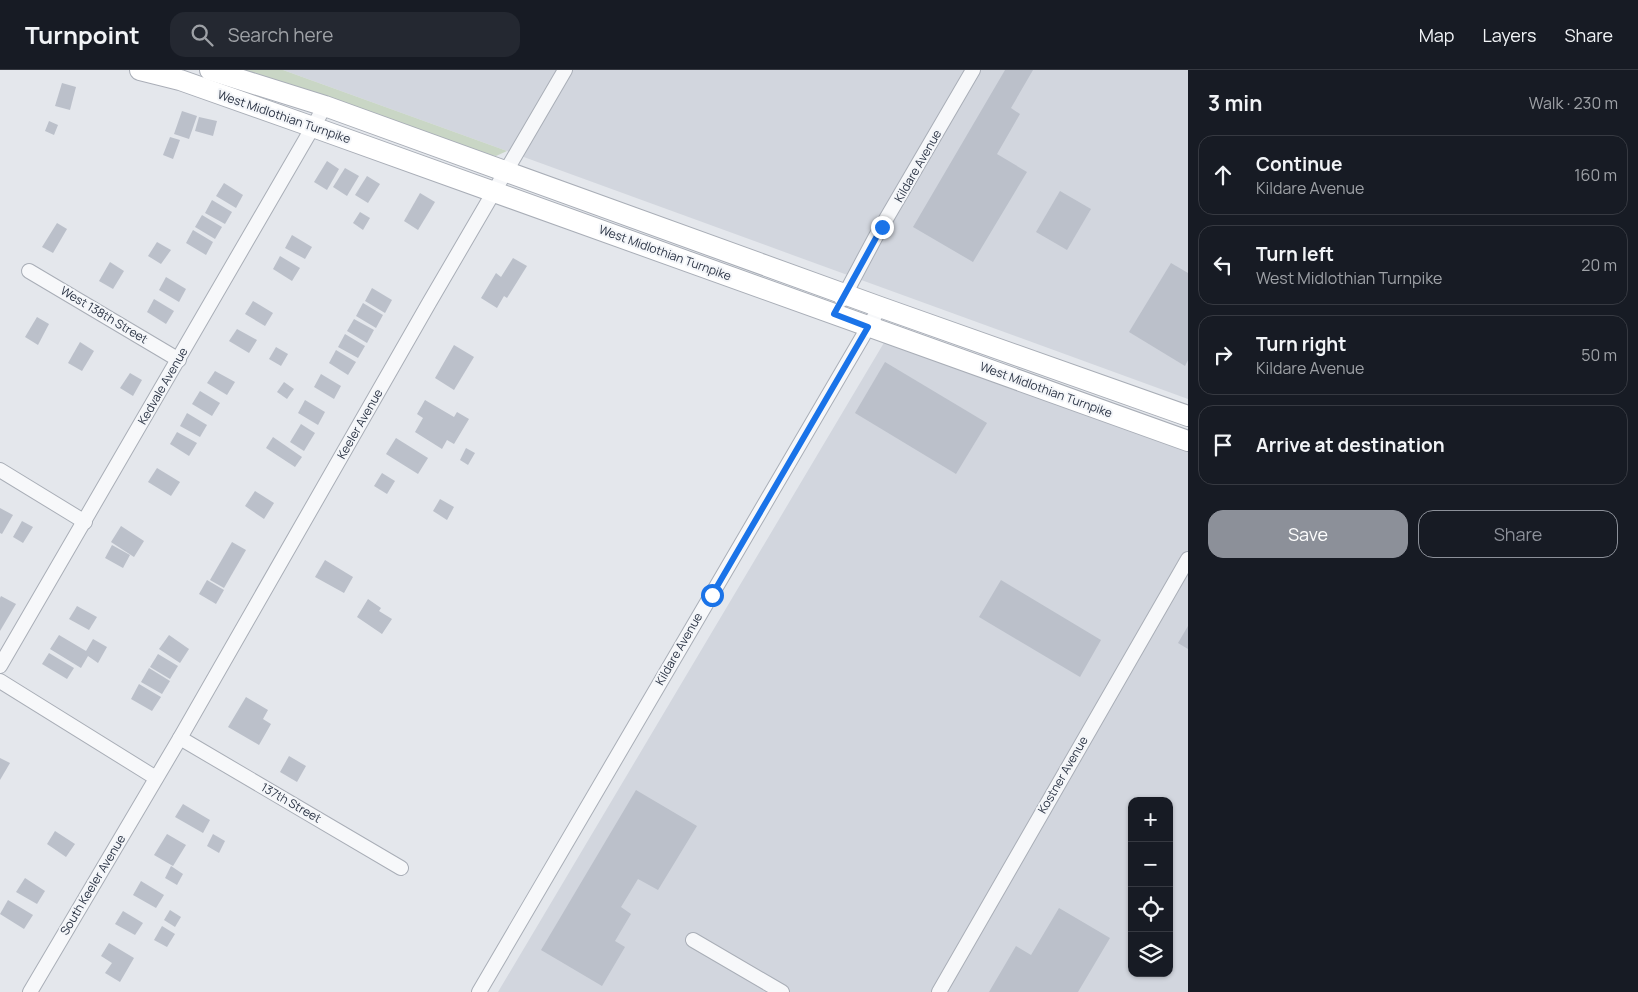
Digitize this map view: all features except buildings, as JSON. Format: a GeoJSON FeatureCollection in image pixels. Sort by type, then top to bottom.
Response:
{"type":"FeatureCollection","features":[{"type":"Feature","properties":{"kind":"main road","name":"West Midlothian Turnpike"},"geometry":{"type":"LineString","coordinates":[[140,70],[182,75],[313,127],[1188,441]]}},
{"type":"Feature","properties":{"kind":"main road","name":"West Midlothian Turnpike"},"geometry":{"type":"LineString","coordinates":[[210,70],[325,106],[880,307],[1188,416]]}},
{"type":"Feature","properties":{"kind":"street","name":"Keeler Avenue"},"geometry":{"type":"LineString","coordinates":[[156,778],[565,70]]}},
{"type":"Feature","properties":{"kind":"street","name":"Kildare Avenue"},"geometry":{"type":"LineString","coordinates":[[834,314],[973,70]]}},
{"type":"Feature","properties":{"kind":"street","name":"Kedvale Avenue"},"geometry":{"type":"LineString","coordinates":[[0,666],[325,106]]}},
{"type":"Feature","properties":{"kind":"street","name":"West 138th Street"},"geometry":{"type":"LineString","coordinates":[[29,271],[179,360]]}},
{"type":"Feature","properties":{"kind":"street","name":"Kildare Avenue"},"geometry":{"type":"LineString","coordinates":[[479,992],[880,307]]}},
{"type":"Feature","properties":{"kind":"street"},"geometry":{"type":"LineString","coordinates":[[0,470],[85,522]]}},
{"type":"Feature","properties":{"kind":"street","name":"Kostner Avenue"},"geometry":{"type":"LineString","coordinates":[[939,992],[1188,558]]}},
{"type":"Feature","properties":{"kind":"street"},"geometry":{"type":"LineString","coordinates":[[0,681],[156,778]]}},
{"type":"Feature","properties":{"kind":"street","name":"137th Street"},"geometry":{"type":"LineString","coordinates":[[180,738],[401,868]]}},
{"type":"Feature","properties":{"kind":"street","name":"South Keeler Avenue"},"geometry":{"type":"LineString","coordinates":[[30,992],[156,778]]}},
{"type":"Feature","properties":{"kind":"street"},"geometry":{"type":"LineString","coordinates":[[693,940],[782,992]]}},
{"type":"Feature","properties":{"kind":"shaded area"},"geometry":{"type":"Polygon","coordinates":[[[283,70],[1188,70],[1188,399],[507,151],[283,70]]]}},
{"type":"Feature","properties":{"kind":"shaded area"},"geometry":{"type":"Polygon","coordinates":[[[885,341],[1188,451],[1188,992],[498,992],[885,341]]]}},
{"type":"Feature","properties":{"kind":"green space"},"geometry":{"type":"Polygon","coordinates":[[[240,70],[283,70],[507,151],[496,156],[482,153],[240,70]]]}},
{"type":"Feature","properties":{"kind":"route"},"geometry":{"type":"LineString","coordinates":[[712,595],[868,327],[834,314],[882,227]]}}]}
